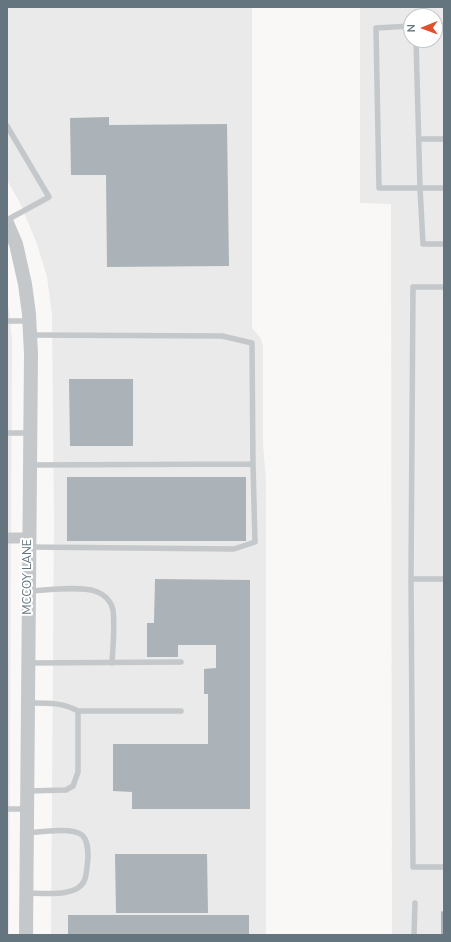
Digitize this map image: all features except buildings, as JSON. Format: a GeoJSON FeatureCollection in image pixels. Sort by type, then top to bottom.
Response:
{"type":"FeatureCollection","features":[{"type":"Feature","properties":{"kind":"street","name":"MCCOY LANE"},"geometry":{"type":"LineString","coordinates":[[7,222],[16,244],[25,284],[30,321],[26,935]]}},
{"type":"Feature","properties":{"kind":"street"},"geometry":{"type":"LineString","coordinates":[[7,538],[29,543]]}},
{"type":"Feature","properties":{"kind":"lane"},"geometry":{"type":"LineString","coordinates":[[403,26],[376,28],[379,188],[444,188]]}},
{"type":"Feature","properties":{"kind":"lane"},"geometry":{"type":"LineString","coordinates":[[416,48],[423,244],[444,244]]}},
{"type":"Feature","properties":{"kind":"lane"},"geometry":{"type":"LineString","coordinates":[[7,126],[49,197],[7,222]]}},
{"type":"Feature","properties":{"kind":"lane"},"geometry":{"type":"LineString","coordinates":[[419,139],[444,139]]}},
{"type":"Feature","properties":{"kind":"lane"},"geometry":{"type":"LineString","coordinates":[[444,286],[413,287],[411,579],[413,867],[444,867]]}},
{"type":"Feature","properties":{"kind":"lane"},"geometry":{"type":"LineString","coordinates":[[7,321],[30,321]]}},
{"type":"Feature","properties":{"kind":"lane"},"geometry":{"type":"LineString","coordinates":[[29,543],[234,549],[254,542],[252,344],[222,336],[30,336]]}},
{"type":"Feature","properties":{"kind":"lane"},"geometry":{"type":"LineString","coordinates":[[7,433],[30,433]]}},
{"type":"Feature","properties":{"kind":"lane"},"geometry":{"type":"LineString","coordinates":[[30,465],[253,464]]}},
{"type":"Feature","properties":{"kind":"lane"},"geometry":{"type":"LineString","coordinates":[[411,579],[444,579]]}},
{"type":"Feature","properties":{"kind":"lane"},"geometry":{"type":"LineString","coordinates":[[28,591],[81,589],[95,591],[104,596],[109,601],[113,609],[112,663]]}},
{"type":"Feature","properties":{"kind":"lane"},"geometry":{"type":"LineString","coordinates":[[28,663],[181,662]]}},
{"type":"Feature","properties":{"kind":"lane"},"geometry":{"type":"LineString","coordinates":[[28,703],[58,704],[78,711],[181,711]]}},
{"type":"Feature","properties":{"kind":"lane"},"geometry":{"type":"LineString","coordinates":[[27,791],[66,790],[73,786],[78,772],[78,711]]}},
{"type":"Feature","properties":{"kind":"lane"},"geometry":{"type":"LineString","coordinates":[[7,809],[27,809]]}},
{"type":"Feature","properties":{"kind":"lane"},"geometry":{"type":"LineString","coordinates":[[26,894],[62,893],[73,891],[81,886],[85,879],[88,853],[86,841],[82,835],[75,832],[64,831],[27,833]]}},
{"type":"Feature","properties":{"kind":"lane"},"geometry":{"type":"LineString","coordinates":[[414,935],[415,903]]}},
{"type":"Feature","properties":{"kind":"shaded area"},"geometry":{"type":"Polygon","coordinates":[[[7,7],[252,7],[252,328],[260,337],[263,345],[263,443],[266,481],[266,935],[51,935],[54,520],[52,314],[47,277],[37,244],[20,203],[7,180],[7,7]]]}},
{"type":"Feature","properties":{"kind":"shaded area"},"geometry":{"type":"Polygon","coordinates":[[[360,7],[444,7],[444,935],[392,935],[391,204],[360,203],[360,7]]]}},
{"type":"Feature","properties":{"kind":"shaded area"},"geometry":{"type":"Polygon","coordinates":[[[7,303],[12,339],[9,935],[7,935],[7,303]]]}}]}
